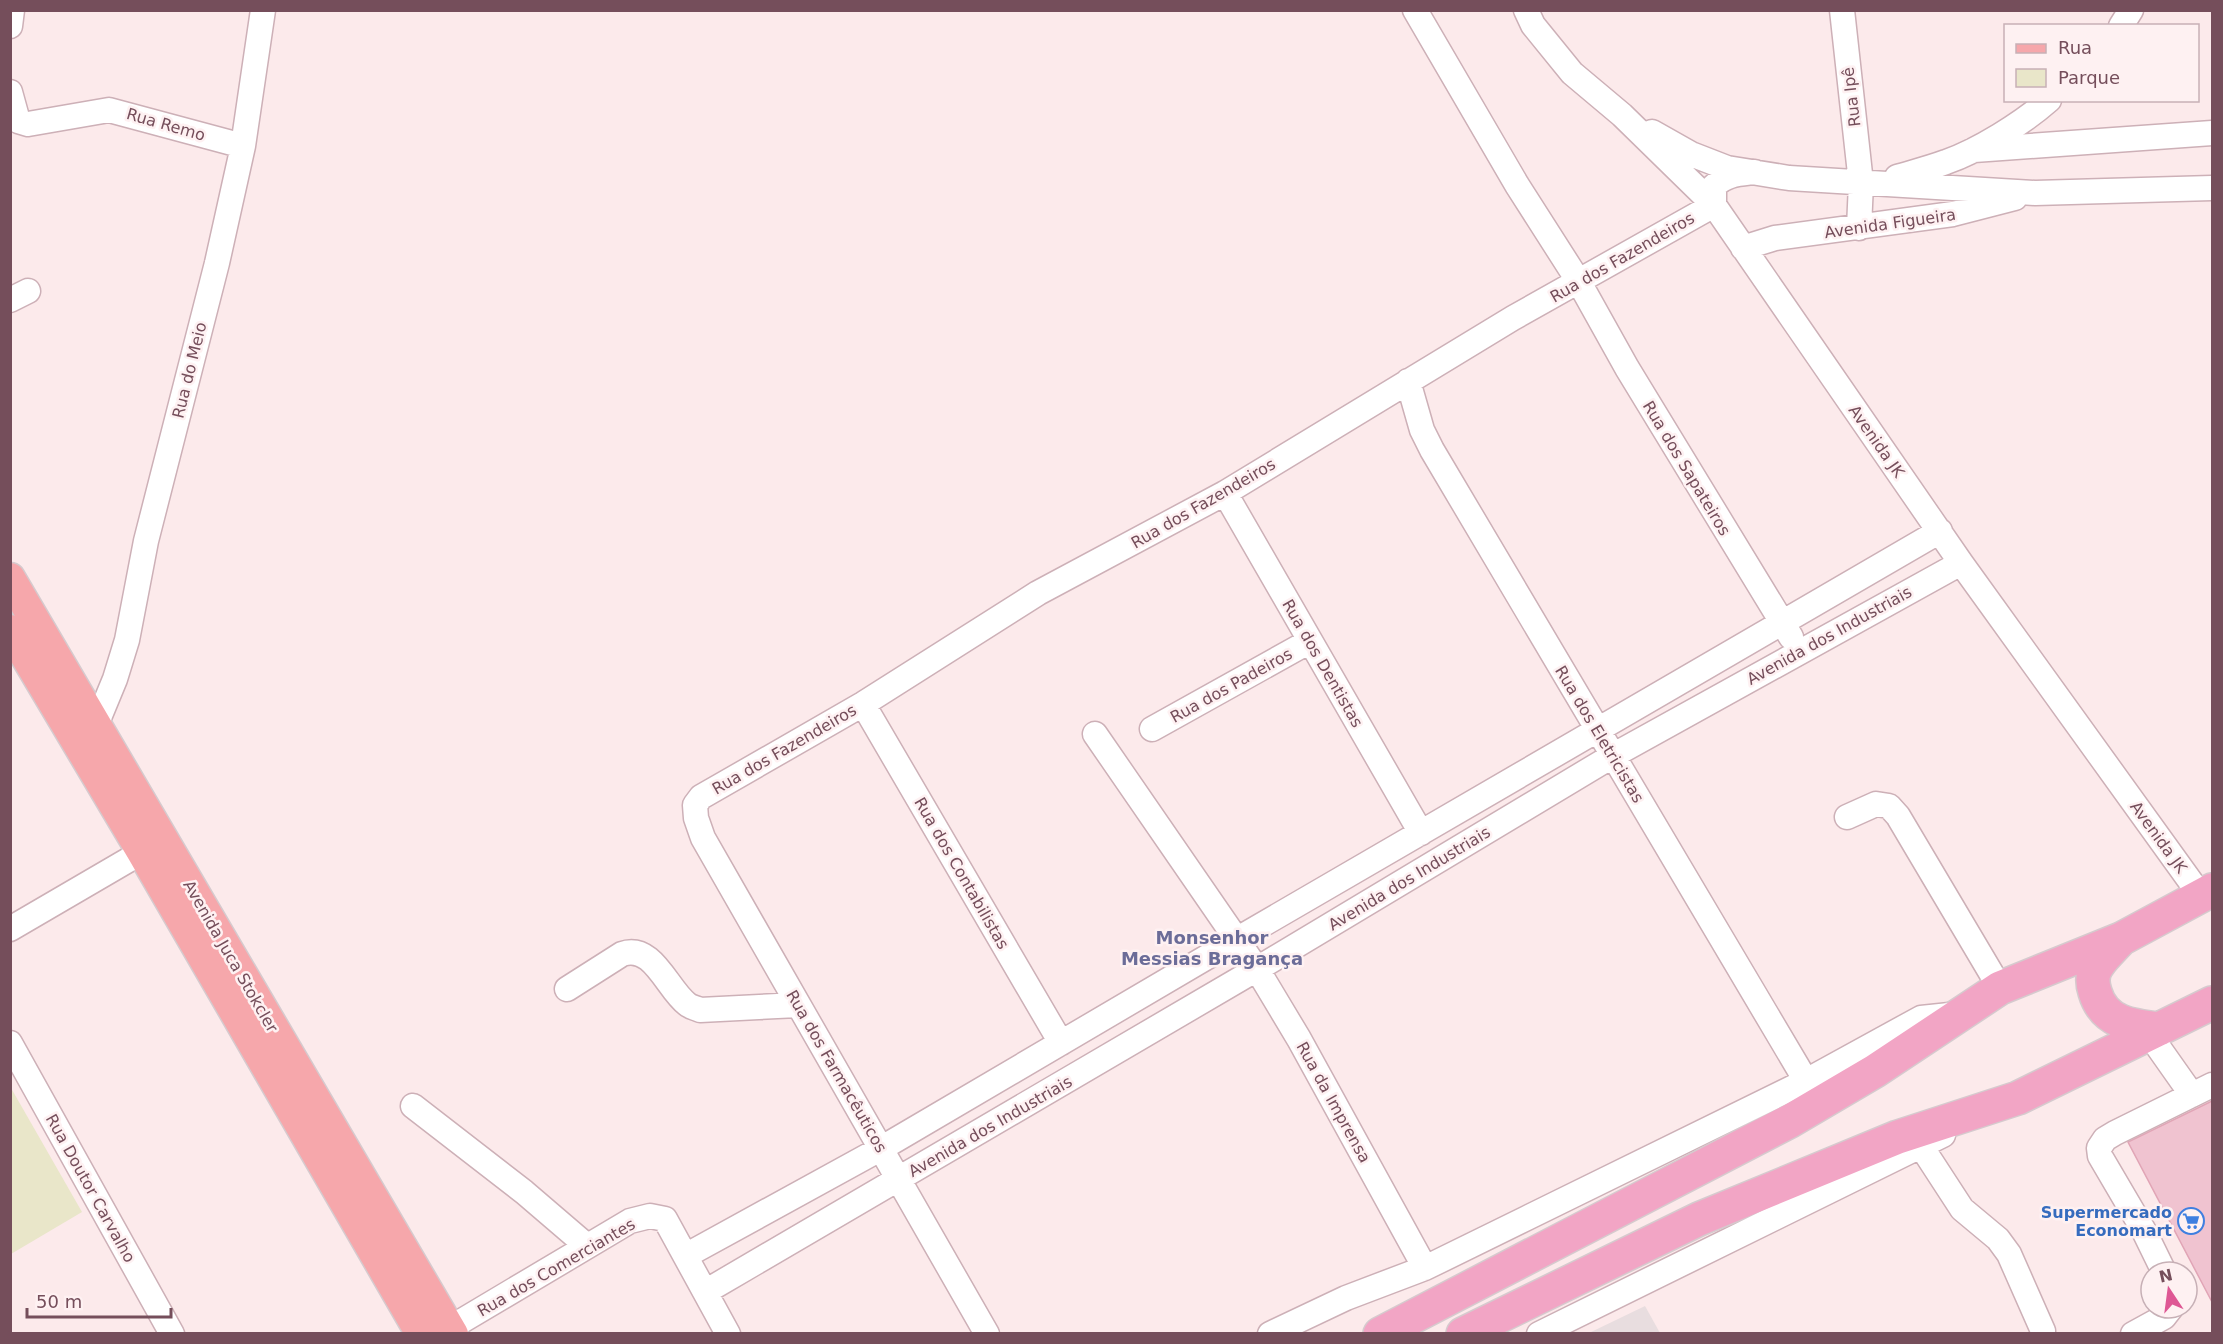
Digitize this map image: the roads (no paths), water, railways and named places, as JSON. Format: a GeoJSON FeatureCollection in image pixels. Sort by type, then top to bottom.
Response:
{"type":"FeatureCollection","features":[{"type":"Feature","properties":{"kind":"highway"},"geometry":{"type":"LineString","coordinates":[[1380,1334],[1790,1121],[1875,1071],[2000,988],[2121,939],[2207,893]]}},
{"type":"Feature","properties":{"kind":"highway"},"geometry":{"type":"LineString","coordinates":[[2121,939],[2097,965],[2093,985],[2097,999],[2106,1014],[2129,1026],[2154,1032]]}},
{"type":"Feature","properties":{"kind":"highway"},"geometry":{"type":"LineString","coordinates":[[1463,1334],[1710,1215],[1898,1137],[2018,1098],[2212,1003]]}},
{"type":"Feature","properties":{"kind":"highway"},"geometry":{"type":"LineString","coordinates":[[1353,1334],[1549,1246]]}},
{"type":"Feature","properties":{"kind":"main road","name":"Avenida Juca Stokcler"},"geometry":{"type":"LineString","coordinates":[[10,578],[452,1331]]}},
{"type":"Feature","properties":{"kind":"main road","name":"Avenida Juca Stokcler"},"geometry":{"type":"LineString","coordinates":[[10,630],[142,852],[421,1334]]}},
{"type":"Feature","properties":{"kind":"street"},"geometry":{"type":"LineString","coordinates":[[10,26],[12,10]]}},
{"type":"Feature","properties":{"kind":"street","name":"Rua do Meio"},"geometry":{"type":"LineString","coordinates":[[96,725],[115,679],[127,640],[146,541],[217,263],[243,146],[263,10]]}},
{"type":"Feature","properties":{"kind":"street","name":"Rua dos Sapateiros"},"geometry":{"type":"LineString","coordinates":[[1415,10],[1517,185],[1579,282],[1627,368],[1782,624],[1801,651]]}},
{"type":"Feature","properties":{"kind":"street","name":"Avenida JK"},"geometry":{"type":"LineString","coordinates":[[1526,10],[1533,25],[1572,73],[1622,115],[1714,205],[1961,563],[2207,893]]}},
{"type":"Feature","properties":{"kind":"street","name":"Rua Ipê"},"geometry":{"type":"LineString","coordinates":[[1842,10],[1872,183],[1859,228]]}},
{"type":"Feature","properties":{"kind":"street"},"geometry":{"type":"LineString","coordinates":[[2122,24],[2131,10]]}},
{"type":"Feature","properties":{"kind":"street","name":"Rua Remo"},"geometry":{"type":"LineString","coordinates":[[10,92],[18,120],[28,124],[109,110],[243,146]]}},
{"type":"Feature","properties":{"kind":"street"},"geometry":{"type":"LineString","coordinates":[[1872,183],[1948,162],[1974,150],[2036,112],[2047,102]]}},
{"type":"Feature","properties":{"kind":"street","name":"Avenida Figueira"},"geometry":{"type":"LineString","coordinates":[[1622,115],[1691,154],[1726,168],[1789,178],[2035,193],[2212,188]]}},
{"type":"Feature","properties":{"kind":"street"},"geometry":{"type":"LineString","coordinates":[[1974,150],[2212,133]]}},
{"type":"Feature","properties":{"kind":"street"},"geometry":{"type":"LineString","coordinates":[[1714,205],[1714,186],[1721,179],[1731,175],[1755,172]]}},
{"type":"Feature","properties":{"kind":"street","name":"Avenida Figueira"},"geometry":{"type":"LineString","coordinates":[[1743,248],[1774,238],[1953,214],[2035,193]]}},
{"type":"Feature","properties":{"kind":"street","name":"Rua dos Fazendeiros"},"geometry":{"type":"LineString","coordinates":[[695,805],[701,797],[863,704],[1038,593],[1225,493],[1408,381],[1714,205]]}},
{"type":"Feature","properties":{"kind":"street","name":"Rua dos Eletricistas"},"geometry":{"type":"LineString","coordinates":[[1408,381],[1422,430],[1431,450],[1806,1081]]}},
{"type":"Feature","properties":{"kind":"street","name":"Rua dos Dentistas"},"geometry":{"type":"LineString","coordinates":[[1225,493],[1421,833]]}},
{"type":"Feature","properties":{"kind":"street","name":"Avenida dos Industriais"},"geometry":{"type":"LineString","coordinates":[[687,1255],[882,1148],[1940,531]]}},
{"type":"Feature","properties":{"kind":"street","name":"Avenida dos Industriais"},"geometry":{"type":"LineString","coordinates":[[705,1292],[1257,969],[1614,755],[1961,563]]}},
{"type":"Feature","properties":{"kind":"street","name":"Rua dos Padeiros"},"geometry":{"type":"LineString","coordinates":[[1152,729],[1310,641]]}},
{"type":"Feature","properties":{"kind":"street","name":"Rua dos Contabilistas"},"geometry":{"type":"LineString","coordinates":[[863,704],[1061,1042]]}},
{"type":"Feature","properties":{"kind":"street","name":"Rua da Imprensa"},"geometry":{"type":"LineString","coordinates":[[1095,735],[1257,969],[1310,1059],[1425,1268]]}},
{"type":"Feature","properties":{"kind":"street"},"geometry":{"type":"LineString","coordinates":[[1847,817],[1876,804],[1889,806],[1898,816],[2000,988]]}},
{"type":"Feature","properties":{"kind":"street","name":"Rua dos Farmacêuticos"},"geometry":{"type":"LineString","coordinates":[[695,805],[696,818],[703,838],[987,1334]]}},
{"type":"Feature","properties":{"kind":"street"},"geometry":{"type":"LineString","coordinates":[[10,929],[142,852]]}},
{"type":"Feature","properties":{"kind":"street"},"geometry":{"type":"LineString","coordinates":[[567,990],[622,954],[631,951],[638,952],[653,963],[686,1004],[700,1010],[798,1005]]}},
{"type":"Feature","properties":{"kind":"street"},"geometry":{"type":"LineString","coordinates":[[1270,1334],[1346,1298],[1425,1268],[1806,1081],[1921,1018],[1964,1013]]}},
{"type":"Feature","properties":{"kind":"street"},"geometry":{"type":"LineString","coordinates":[[2154,1032],[2202,1090],[2105,1139],[2099,1148],[2100,1156],[2145,1231],[2158,1260]]}},
{"type":"Feature","properties":{"kind":"street","name":"Rua Doutor Carvalho"},"geometry":{"type":"LineString","coordinates":[[10,1043],[172,1334]]}},
{"type":"Feature","properties":{"kind":"street"},"geometry":{"type":"LineString","coordinates":[[1539,1334],[2018,1098]]}},
{"type":"Feature","properties":{"kind":"street"},"geometry":{"type":"LineString","coordinates":[[413,1106],[524,1192],[587,1245]]}},
{"type":"Feature","properties":{"kind":"street"},"geometry":{"type":"LineString","coordinates":[[1921,1146],[1962,1209],[1998,1239],[2009,1254],[2043,1331]]}},
{"type":"Feature","properties":{"kind":"street","name":"Rua dos Comerciantes"},"geometry":{"type":"LineString","coordinates":[[452,1331],[587,1245],[630,1221],[650,1216],[665,1219],[687,1255]]}},
{"type":"Feature","properties":{"kind":"street"},"geometry":{"type":"LineString","coordinates":[[687,1255],[728,1334]]}},
{"type":"Feature","properties":{"kind":"street"},"geometry":{"type":"LineString","coordinates":[[2133,1334],[2159,1320]]}},
{"type":"Feature","properties":{"kind":"place","name":"Supermercado Economart"},"geometry":{"type":"Point","coordinates":[2191,1221]}},
{"type":"Feature","properties":{"kind":"district","name":"Monsenhor Messias Bragança"},"geometry":{"type":"Point","coordinates":[1212,948]}}]}
